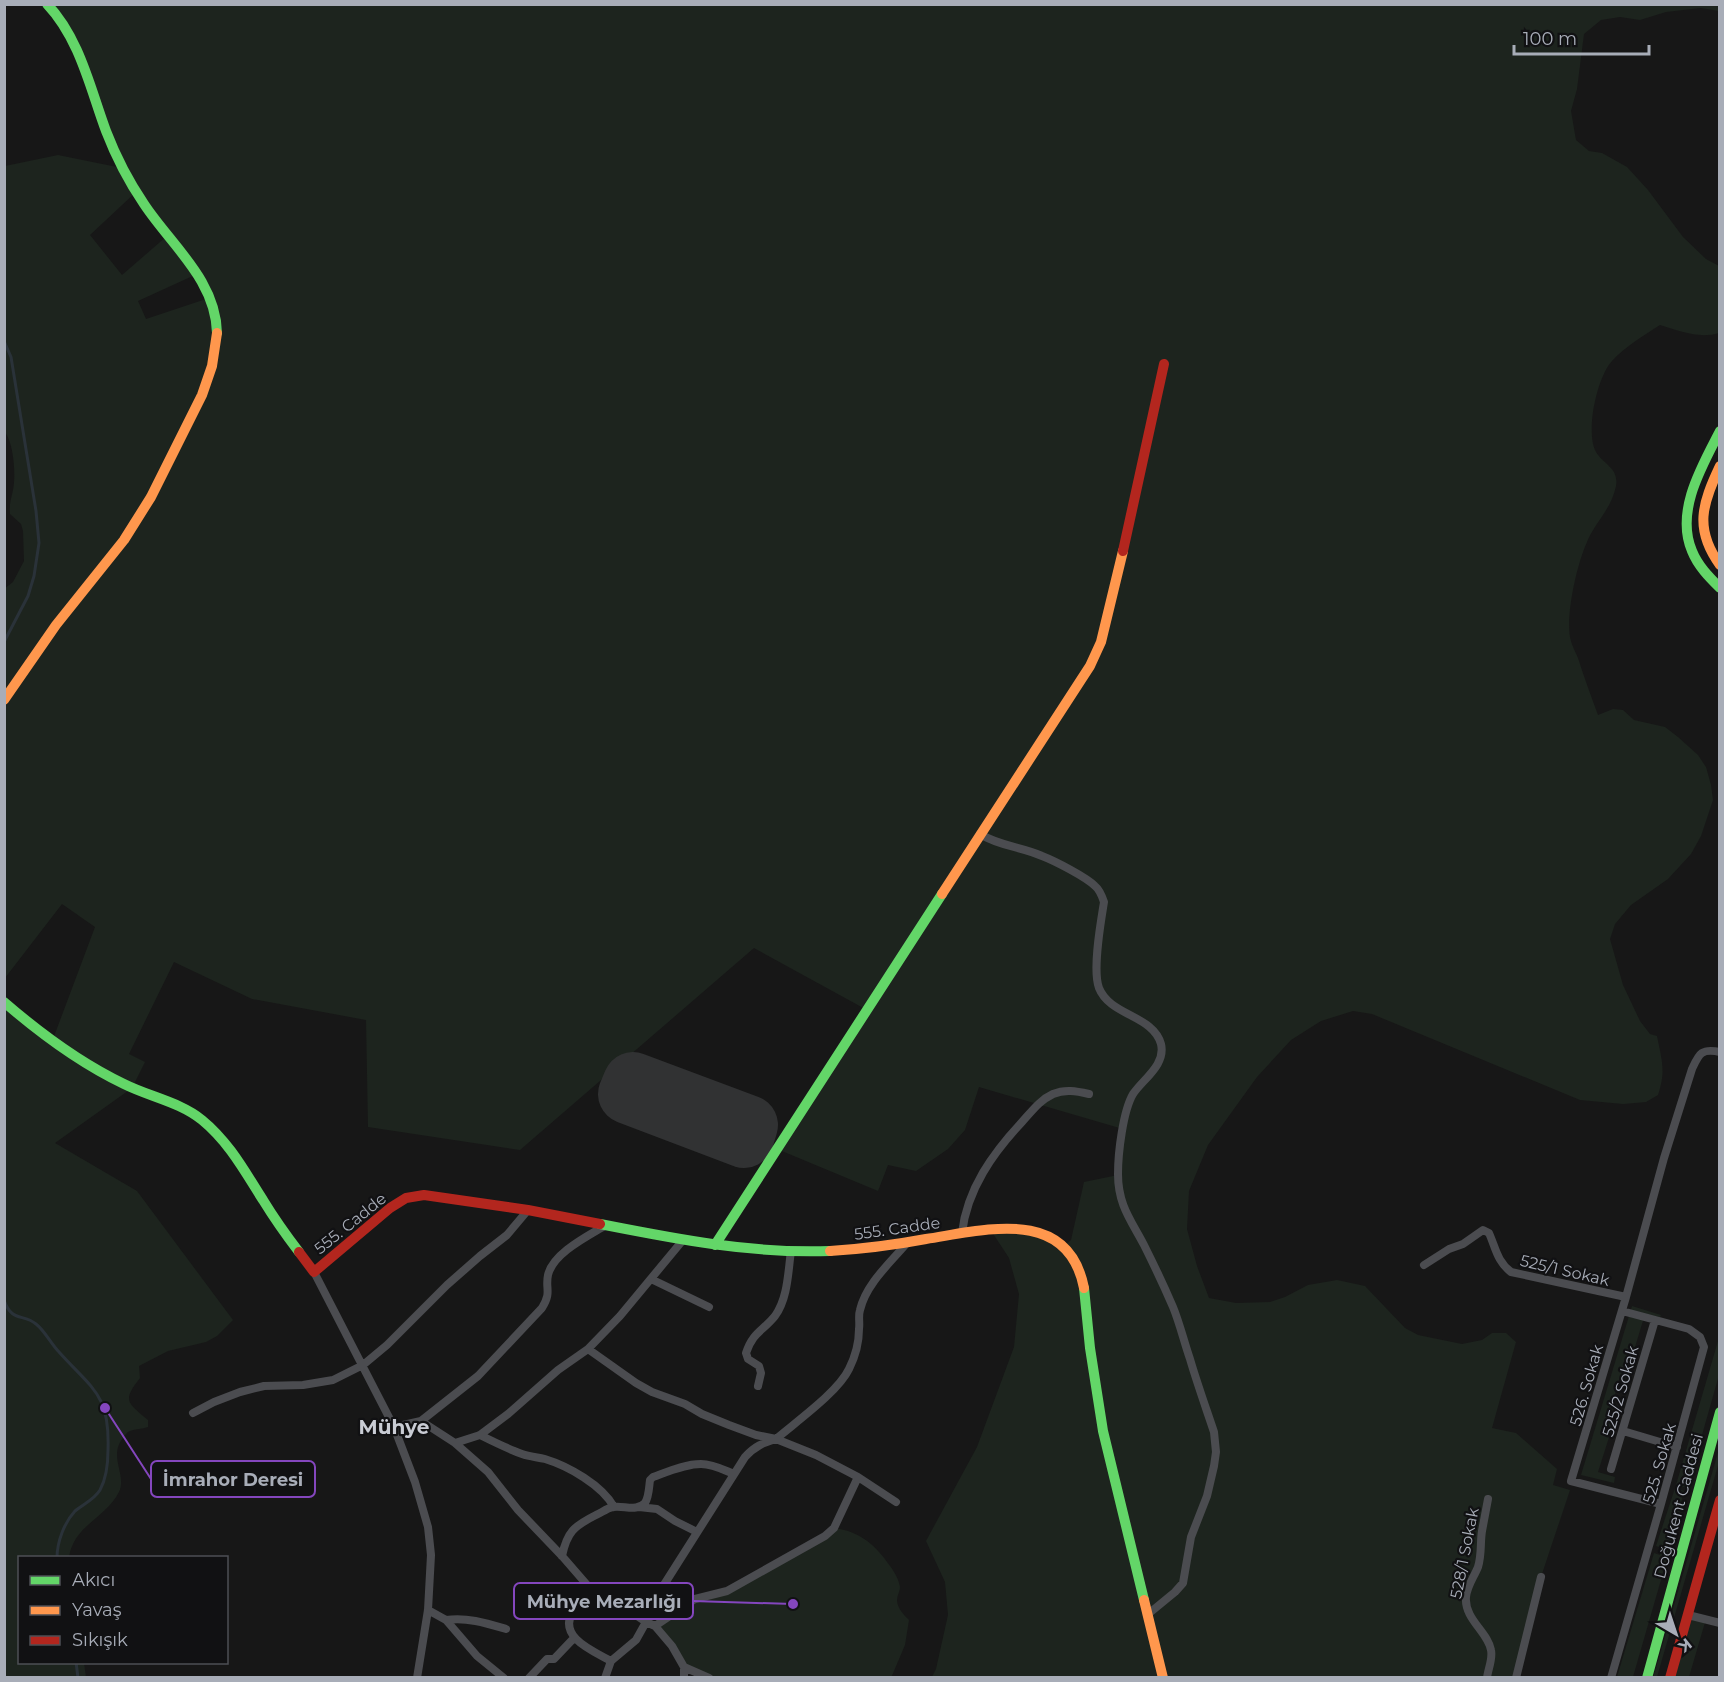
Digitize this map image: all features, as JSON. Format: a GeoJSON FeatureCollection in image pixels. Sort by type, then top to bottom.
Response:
{"type":"FeatureCollection","features":[{"type":"Feature","properties":{"kind":"street"},"geometry":{"type":"LineString","coordinates":[[4,700],[54,627],[116,550],[141,514],[170,463],[199,403],[215,354],[214,309],[205,287],[194,269],[143,205],[104,125],[75,48],[60,19],[47,4]]}},
{"type":"Feature","properties":{"kind":"street"},"geometry":{"type":"LineString","coordinates":[[715,1245],[1090,666],[1101,642],[1133,509],[1164,364]]}},
{"type":"Feature","properties":{"kind":"street"},"geometry":{"type":"LineString","coordinates":[[1719,431],[1691,492],[1686,522],[1690,546],[1696,561],[1708,578],[1719,588]]}},
{"type":"Feature","properties":{"kind":"street"},"geometry":{"type":"LineString","coordinates":[[1719,466],[1708,490],[1702,519],[1707,545],[1719,565]]}},
{"type":"Feature","properties":{"kind":"street"},"geometry":{"type":"LineString","coordinates":[[980,834],[1001,844],[1042,856],[1096,886],[1104,902],[1096,971],[1099,987],[1106,999],[1121,1011],[1147,1025],[1158,1036],[1162,1047],[1161,1057],[1156,1066],[1133,1095],[1128,1108],[1120,1145],[1118,1175],[1121,1200],[1174,1309],[1214,1432],[1216,1452],[1207,1496],[1191,1537],[1183,1583],[1147,1615]]}},
{"type":"Feature","properties":{"kind":"street"},"geometry":{"type":"LineString","coordinates":[[4,1002],[92,1067],[132,1088],[178,1105],[202,1120],[233,1152],[285,1234],[314,1272],[394,1427],[415,1482],[428,1527],[431,1555],[428,1610],[417,1677]]}},
{"type":"Feature","properties":{"kind":"street","name":"526. Sokak"},"geometry":{"type":"LineString","coordinates":[[1661,1504],[1571,1482],[1622,1311],[1664,1158],[1692,1069],[1704,1051],[1719,1052]]}},
{"type":"Feature","properties":{"kind":"street"},"geometry":{"type":"LineString","coordinates":[[962,1233],[973,1192],[989,1162],[1009,1135],[1040,1102],[1052,1095],[1072,1090],[1089,1094]]}},
{"type":"Feature","properties":{"kind":"street","name":"555. Cadde"},"geometry":{"type":"LineString","coordinates":[[314,1272],[390,1208],[406,1198],[424,1195],[528,1210],[683,1240],[741,1248],[791,1251],[867,1249],[990,1229],[1027,1230],[1052,1236],[1065,1245],[1077,1260],[1083,1280],[1094,1384],[1106,1446],[1163,1677]]}},
{"type":"Feature","properties":{"kind":"street"},"geometry":{"type":"LineString","coordinates":[[193,1413],[240,1392],[264,1386],[303,1385],[333,1380],[363,1365],[387,1345],[447,1285],[507,1236],[528,1210]]}},
{"type":"Feature","properties":{"kind":"street"},"geometry":{"type":"LineString","coordinates":[[394,1427],[421,1421],[478,1376],[547,1301],[548,1275],[555,1262],[566,1251],[606,1225]]}},
{"type":"Feature","properties":{"kind":"street","name":"525/1 Sokak"},"geometry":{"type":"LineString","coordinates":[[1424,1265],[1449,1249],[1463,1244],[1483,1230],[1489,1233],[1498,1259],[1511,1272],[1626,1297]]}},
{"type":"Feature","properties":{"kind":"street"},"geometry":{"type":"LineString","coordinates":[[455,1443],[480,1435],[558,1370],[588,1349],[620,1316],[683,1240]]}},
{"type":"Feature","properties":{"kind":"street"},"geometry":{"type":"LineString","coordinates":[[605,1677],[611,1661],[636,1640],[660,1591],[734,1474],[754,1447],[776,1439],[838,1386],[849,1370],[857,1347],[859,1312],[865,1295],[907,1243]]}},
{"type":"Feature","properties":{"kind":"street"},"geometry":{"type":"LineString","coordinates":[[758,1386],[761,1373],[759,1366],[748,1359],[746,1353],[757,1332],[774,1317],[783,1303],[791,1251]]}},
{"type":"Feature","properties":{"kind":"street"},"geometry":{"type":"LineString","coordinates":[[651,1279],[709,1307]]}},
{"type":"Feature","properties":{"kind":"street","name":"525. Sokak"},"geometry":{"type":"LineString","coordinates":[[1611,1677],[1704,1352],[1704,1343],[1693,1331],[1622,1311]]}},
{"type":"Feature","properties":{"kind":"street","name":"525/2 Sokak"},"geometry":{"type":"LineString","coordinates":[[1611,1469],[1655,1320]]}},
{"type":"Feature","properties":{"kind":"street"},"geometry":{"type":"LineString","coordinates":[[588,1349],[652,1392],[686,1404],[702,1414],[729,1425],[756,1435],[776,1439],[816,1455],[858,1477],[896,1502]]}},
{"type":"Feature","properties":{"kind":"street","name":"Doğukent Caddesi"},"geometry":{"type":"LineString","coordinates":[[1647,1677],[1719,1412]]}},
{"type":"Feature","properties":{"kind":"street"},"geometry":{"type":"LineString","coordinates":[[421,1421],[455,1443],[488,1472],[518,1510],[595,1594],[615,1601],[655,1626],[672,1646],[684,1667],[684,1677]]}},
{"type":"Feature","properties":{"kind":"street"},"geometry":{"type":"LineString","coordinates":[[1623,1431],[1677,1447]]}},
{"type":"Feature","properties":{"kind":"street"},"geometry":{"type":"LineString","coordinates":[[480,1435],[526,1455],[544,1458],[559,1464],[599,1489],[609,1498],[614,1507]]}},
{"type":"Feature","properties":{"kind":"street"},"geometry":{"type":"LineString","coordinates":[[639,1507],[647,1497],[650,1480],[664,1473],[700,1464],[734,1474]]}},
{"type":"Feature","properties":{"kind":"street"},"geometry":{"type":"LineString","coordinates":[[655,1626],[695,1599],[727,1591],[825,1536],[834,1528],[858,1477]]}},
{"type":"Feature","properties":{"kind":"street","name":"528/1 Sokak"},"geometry":{"type":"LineString","coordinates":[[1487,1677],[1492,1652],[1468,1609],[1466,1598],[1478,1567],[1482,1548],[1481,1532],[1488,1499]]}},
{"type":"Feature","properties":{"kind":"street"},"geometry":{"type":"LineString","coordinates":[[1670,1677],[1719,1500]]}},
{"type":"Feature","properties":{"kind":"street"},"geometry":{"type":"LineString","coordinates":[[562,1556],[565,1542],[571,1531],[583,1522],[614,1507],[657,1509],[697,1532]]}},
{"type":"Feature","properties":{"kind":"street"},"geometry":{"type":"LineString","coordinates":[[1516,1677],[1541,1577]]}},
{"type":"Feature","properties":{"kind":"street"},"geometry":{"type":"LineString","coordinates":[[595,1594],[580,1602],[569,1618],[569,1628],[574,1638],[585,1647],[611,1661]]}},
{"type":"Feature","properties":{"kind":"street"},"geometry":{"type":"LineString","coordinates":[[428,1610],[446,1620],[477,1656],[504,1677]]}},
{"type":"Feature","properties":{"kind":"street"},"geometry":{"type":"LineString","coordinates":[[1688,1615],[1719,1623]]}},
{"type":"Feature","properties":{"kind":"street"},"geometry":{"type":"LineString","coordinates":[[446,1620],[458,1618],[506,1629]]}},
{"type":"Feature","properties":{"kind":"street"},"geometry":{"type":"LineString","coordinates":[[530,1677],[547,1659],[554,1659],[574,1638]]}},
{"type":"Feature","properties":{"kind":"street"},"geometry":{"type":"LineString","coordinates":[[684,1667],[709,1677]]}},
{"type":"Feature","properties":{"kind":"shaded area"},"geometry":{"type":"Polygon","coordinates":[[[47,5],[1719,5],[1719,11],[1701,8],[1666,12],[1640,20],[1620,17],[1601,20],[1584,34],[1577,89],[1571,111],[1576,140],[1589,151],[1602,153],[1627,167],[1648,190],[1683,237],[1706,259],[1719,266],[1719,333],[1697,335],[1660,325],[1617,356],[1602,379],[1592,419],[1593,443],[1596,452],[1613,471],[1616,486],[1610,502],[1583,551],[1573,589],[1569,627],[1571,642],[1598,715],[1613,709],[1623,710],[1634,720],[1665,727],[1698,755],[1706,767],[1711,785],[1713,800],[1701,836],[1691,854],[1668,879],[1631,905],[1615,924],[1610,939],[1623,985],[1640,1021],[1650,1034],[1657,1036],[1663,1072],[1658,1095],[1646,1102],[1623,1104],[1580,1100],[1372,1014],[1353,1011],[1321,1021],[1291,1040],[1257,1077],[1208,1145],[1189,1191],[1187,1229],[1209,1298],[1236,1303],[1270,1302],[1308,1285],[1337,1280],[1365,1286],[1405,1328],[1418,1335],[1462,1344],[1482,1340],[1492,1333],[1506,1333],[1516,1342],[1492,1428],[1516,1433],[1557,1469],[1553,1485],[1570,1490],[1541,1577],[1516,1677],[932,1677],[936,1669],[948,1615],[945,1582],[926,1541],[977,1447],[1014,1347],[1019,1294],[1009,1258],[990,1229],[1009,1228],[1065,1245],[1071,1240],[1084,1182],[1118,1175],[1123,1129],[979,1087],[965,1130],[948,1149],[916,1171],[888,1165],[878,1191],[777,1149],[867,1010],[754,948],[520,1150],[368,1127],[366,1020],[252,999],[174,962],[129,1054],[145,1062],[132,1088],[55,1143],[137,1191],[233,1320],[217,1336],[206,1342],[168,1351],[139,1366],[140,1378],[131,1392],[129,1401],[148,1420],[148,1427],[129,1431],[119,1445],[117,1459],[121,1486],[119,1492],[106,1509],[83,1529],[72,1546],[69,1556],[18,1556],[18,1664],[84,1664],[86,1677],[5,1677],[5,1002],[53,1039],[95,927],[62,904],[5,978],[4,589],[13,582],[24,561],[21,524],[10,514],[14,469],[12,452],[5,432],[5,166],[58,155],[122,168],[75,48],[47,5]],[[136,192],[90,235],[122,275],[167,236],[136,192]],[[197,274],[138,301],[146,319],[209,298],[197,274]]]}},
{"type":"Feature","properties":{"kind":"shaded area"},"geometry":{"type":"Polygon","coordinates":[[[1632,1306],[1661,1315],[1660,1317],[1645,1314],[1626,1377],[1620,1379],[1612,1403],[1619,1406],[1598,1472],[1615,1477],[1614,1483],[1581,1475],[1632,1306]]]}},
{"type":"Feature","properties":{"kind":"shaded area"},"geometry":{"type":"Polygon","coordinates":[[[1718,1341],[1719,1375],[1687,1488],[1676,1485],[1718,1341]]]}},
{"type":"Feature","properties":{"kind":"shaded area"},"geometry":{"type":"Polygon","coordinates":[[[1719,1449],[1719,1462],[1657,1677],[1653,1678],[1719,1449]]]}},
{"type":"Feature","properties":{"kind":"shaded area"},"geometry":{"type":"Polygon","coordinates":[[[1675,1488],[1684,1491],[1680,1506],[1682,1507],[1633,1677],[1617,1677],[1654,1553],[1660,1555],[1662,1548],[1656,1546],[1675,1488]]]}},
{"type":"Feature","properties":{"kind":"shaded area"},"geometry":{"type":"Polygon","coordinates":[[[834,1528],[851,1532],[866,1540],[885,1558],[899,1581],[897,1603],[909,1620],[905,1645],[891,1678],[709,1677],[684,1667],[655,1626],[695,1599],[716,1595],[834,1528]]]}},
{"type":"Feature","properties":{"kind":"shaded area"},"geometry":{"type":"Polygon","coordinates":[[[1688,1615],[1706,1619],[1689,1677],[1670,1678],[1688,1615]]]}},
{"type":"Feature","properties":{"kind":"waterway"},"geometry":{"type":"LineString","coordinates":[[4,341],[11,357],[39,543],[34,576],[28,596],[4,642]]}},
{"type":"Feature","properties":{"kind":"waterway"},"geometry":{"type":"LineString","coordinates":[[4,1300],[14,1315],[31,1321],[42,1330],[97,1394],[106,1416],[108,1455],[104,1481],[98,1493],[75,1511],[64,1527],[57,1556]]}},
{"type":"Feature","properties":{"kind":"waterway"},"geometry":{"type":"LineString","coordinates":[[76,1664],[78,1678]]}},
{"type":"Feature","properties":{"kind":"runway"},"geometry":{"type":"LineString","coordinates":[[633,1082],[748,1125],[744,1138],[628,1094],[633,1082]]}},
{"type":"Feature","properties":{"kind":"traffic: fast"},"geometry":{"type":"LineString","coordinates":[[47,4],[76,48],[110,141],[128,178],[144,204],[201,280],[215,314],[217,333]]}},
{"type":"Feature","properties":{"kind":"traffic: fast"},"geometry":{"type":"LineString","coordinates":[[1720,431],[1693,489],[1687,520],[1688,536],[1694,556],[1720,588]]}},
{"type":"Feature","properties":{"kind":"traffic: fast"},"geometry":{"type":"LineString","coordinates":[[715,1245],[942,894]]}},
{"type":"Feature","properties":{"kind":"traffic: fast"},"geometry":{"type":"LineString","coordinates":[[4,1002],[47,1036],[92,1067],[134,1089],[184,1109],[202,1120],[243,1168],[299,1252]]}},
{"type":"Feature","properties":{"kind":"traffic: fast"},"geometry":{"type":"LineString","coordinates":[[600,1224],[743,1248],[830,1251]]}},
{"type":"Feature","properties":{"kind":"traffic: fast"},"geometry":{"type":"LineString","coordinates":[[1084,1288],[1090,1348],[1103,1431],[1144,1600]]}},
{"type":"Feature","properties":{"kind":"traffic: fast"},"geometry":{"type":"LineString","coordinates":[[1647,1678],[1720,1412]]}},
{"type":"Feature","properties":{"kind":"traffic: slow"},"geometry":{"type":"LineString","coordinates":[[4,700],[56,625],[124,540],[151,497],[202,395],[212,366],[217,333]]}},
{"type":"Feature","properties":{"kind":"traffic: slow"},"geometry":{"type":"LineString","coordinates":[[1720,466],[1709,492],[1704,516],[1706,540],[1720,565]]}},
{"type":"Feature","properties":{"kind":"traffic: slow"},"geometry":{"type":"LineString","coordinates":[[942,894],[1090,666],[1101,642],[1123,551]]}},
{"type":"Feature","properties":{"kind":"traffic: slow"},"geometry":{"type":"LineString","coordinates":[[830,1251],[890,1245],[973,1231],[1021,1229],[1043,1234],[1061,1244],[1075,1262],[1084,1288]]}},
{"type":"Feature","properties":{"kind":"traffic: slow"},"geometry":{"type":"LineString","coordinates":[[1144,1600],[1163,1678]]}},
{"type":"Feature","properties":{"kind":"traffic: jam"},"geometry":{"type":"LineString","coordinates":[[1123,551],[1164,364]]}},
{"type":"Feature","properties":{"kind":"traffic: jam"},"geometry":{"type":"LineString","coordinates":[[299,1252],[314,1272],[390,1208],[406,1198],[424,1195],[528,1210],[600,1224]]}},
{"type":"Feature","properties":{"kind":"traffic: jam"},"geometry":{"type":"LineString","coordinates":[[1670,1678],[1720,1500]]}},
{"type":"Feature","properties":{"kind":"place","name":"İmrahor Deresi"},"geometry":{"type":"Point","coordinates":[105,1408]}},
{"type":"Feature","properties":{"kind":"place","name":"Mühye Mezarlığı"},"geometry":{"type":"Point","coordinates":[793,1604]}},
{"type":"Feature","properties":{"kind":"district","name":"Mühye"},"geometry":{"type":"Point","coordinates":[394,1427]}}]}
